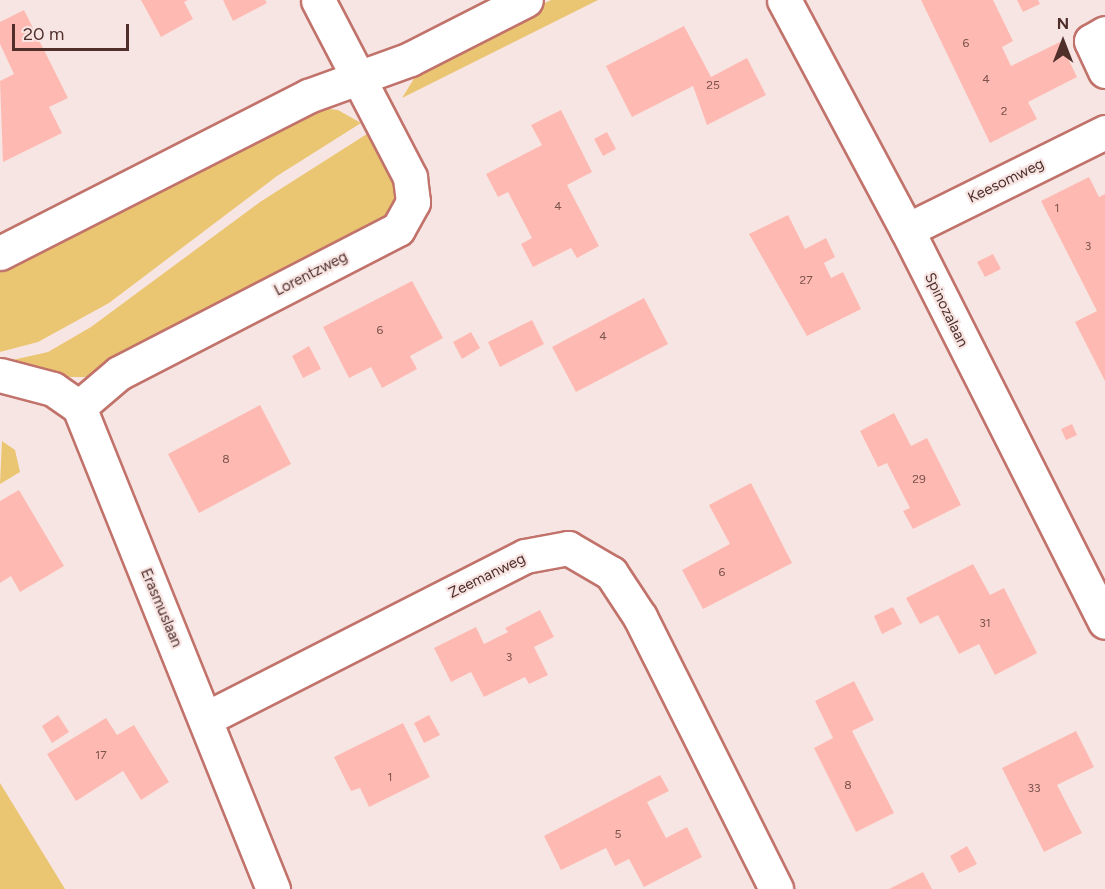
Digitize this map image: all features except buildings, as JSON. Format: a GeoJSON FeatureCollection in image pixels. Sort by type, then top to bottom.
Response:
{"type":"FeatureCollection","features":[{"type":"Feature","properties":{"kind":"street","name":"Lorentzweg"},"geometry":{"type":"LineString","coordinates":[[79,407],[119,373],[398,229],[413,202],[410,177],[318,0]]}},
{"type":"Feature","properties":{"kind":"street"},"geometry":{"type":"LineString","coordinates":[[0,253],[308,96],[357,76],[410,59],[525,0]]}},
{"type":"Feature","properties":{"kind":"street","name":"Spinozalaan"},"geometry":{"type":"LineString","coordinates":[[784,0],[907,230],[1105,622]]}},
{"type":"Feature","properties":{"kind":"street"},"geometry":{"type":"LineString","coordinates":[[1105,33],[1091,41],[1105,70]]}},
{"type":"Feature","properties":{"kind":"street","name":"Keesomweg"},"geometry":{"type":"LineString","coordinates":[[907,230],[1105,132]]}},
{"type":"Feature","properties":{"kind":"street"},"geometry":{"type":"LineString","coordinates":[[0,375],[53,389],[79,407]]}},
{"type":"Feature","properties":{"kind":"street","name":"Erasmuslaan"},"geometry":{"type":"LineString","coordinates":[[79,407],[207,718],[273,889]]}},
{"type":"Feature","properties":{"kind":"street","name":"Zeemanweg"},"geometry":{"type":"LineString","coordinates":[[207,718],[525,556],[568,548],[611,573],[640,616],[776,889]]}},
{"type":"Feature","properties":{"kind":"shaded area"},"geometry":{"type":"Polygon","coordinates":[[[551,0],[598,0],[402,98],[418,72],[440,56],[551,0]]]}},
{"type":"Feature","properties":{"kind":"shaded area"},"geometry":{"type":"Polygon","coordinates":[[[322,108],[338,110],[361,123],[277,176],[109,303],[38,342],[0,352],[0,266],[304,111],[322,108]]]}},
{"type":"Feature","properties":{"kind":"shaded area"},"geometry":{"type":"Polygon","coordinates":[[[370,132],[398,196],[386,217],[86,377],[64,377],[8,361],[48,352],[91,327],[260,202],[370,132]]]}},
{"type":"Feature","properties":{"kind":"shaded area"},"geometry":{"type":"Polygon","coordinates":[[[2,441],[15,450],[20,472],[0,484],[2,441]]]}},
{"type":"Feature","properties":{"kind":"shaded area"},"geometry":{"type":"Polygon","coordinates":[[[0,783],[65,889],[0,889],[0,783]]]}}]}
